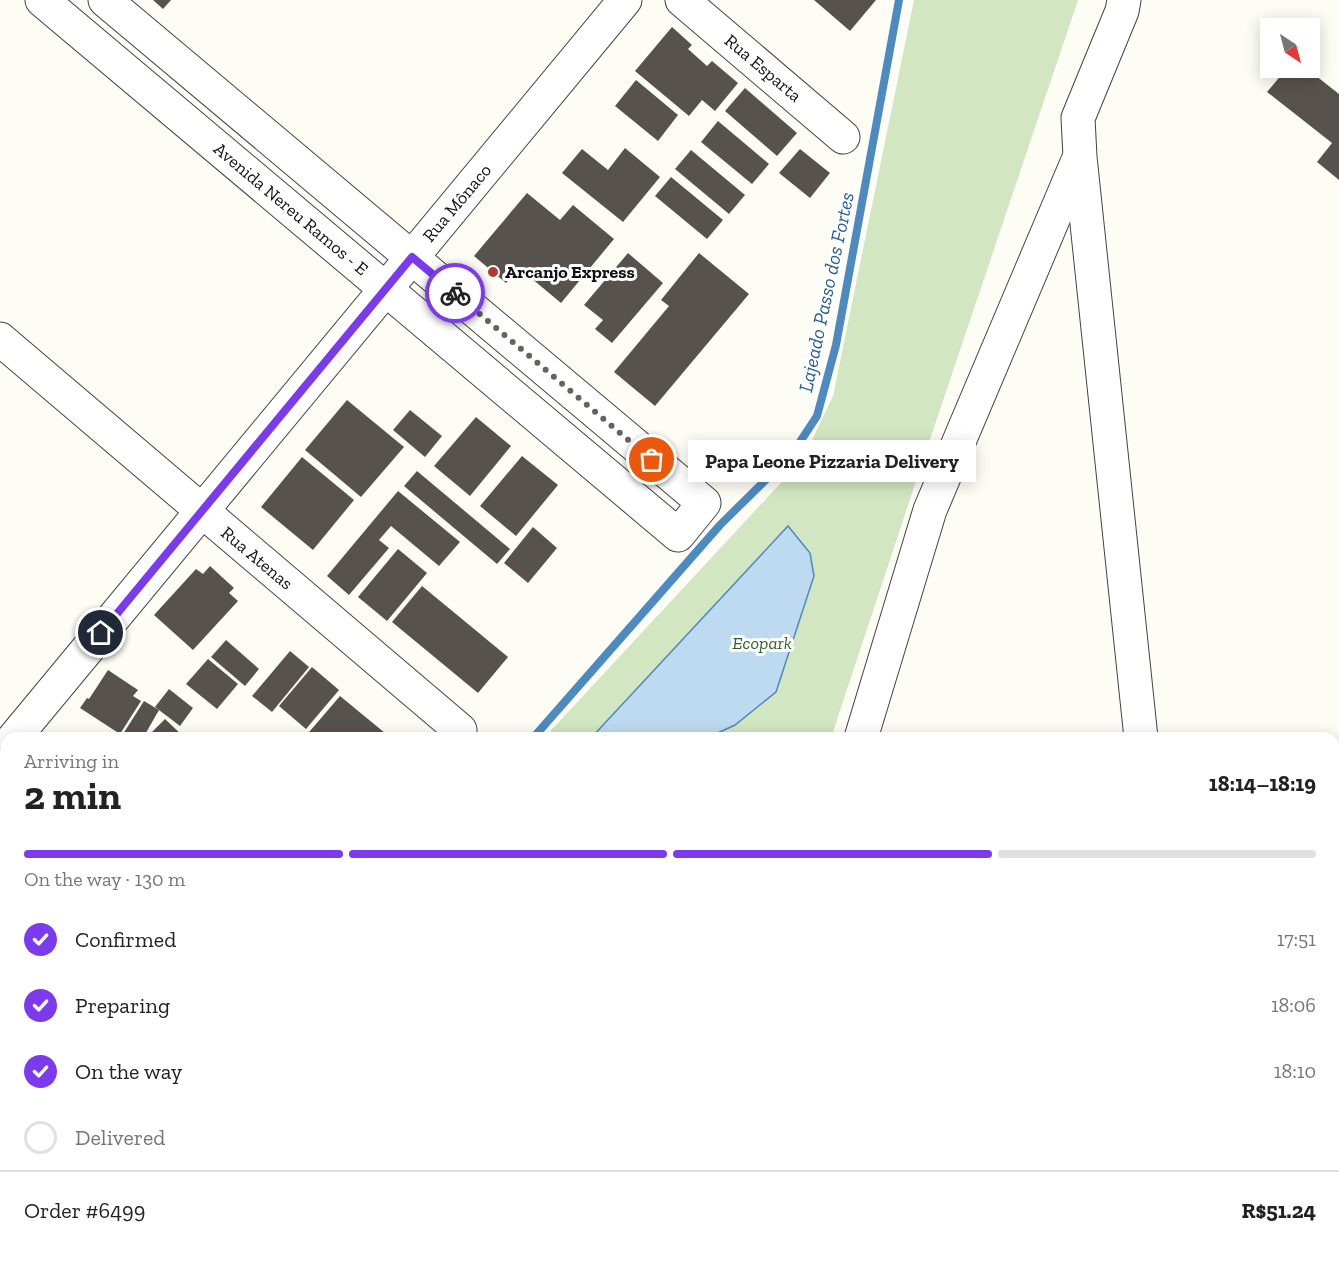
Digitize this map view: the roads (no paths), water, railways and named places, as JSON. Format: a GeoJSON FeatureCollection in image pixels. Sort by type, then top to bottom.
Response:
{"type":"FeatureCollection","features":[{"type":"Feature","properties":{"kind":"street","name":"Avenida Nereu Ramos - E"},"geometry":{"type":"LineString","coordinates":[[42,0],[678,535],[704,503],[549,373]]}},
{"type":"Feature","properties":{"kind":"street"},"geometry":{"type":"LineString","coordinates":[[105,0],[549,373],[523,404]]}},
{"type":"Feature","properties":{"kind":"street","name":"Rua Mônaco"},"geometry":{"type":"LineString","coordinates":[[19,732],[625,0]]}},
{"type":"Feature","properties":{"kind":"street","name":"Rua Esparta"},"geometry":{"type":"LineString","coordinates":[[682,0],[843,137]]}},
{"type":"Feature","properties":{"kind":"street"},"geometry":{"type":"LineString","coordinates":[[1124,0],[1078,118],[1080,157],[1140,732]]}},
{"type":"Feature","properties":{"kind":"street"},"geometry":{"type":"LineString","coordinates":[[221,150],[248,119]]}},
{"type":"Feature","properties":{"kind":"street"},"geometry":{"type":"LineString","coordinates":[[863,732],[930,510],[1080,157]]}},
{"type":"Feature","properties":{"kind":"street","name":"Rua Atenas"},"geometry":{"type":"LineString","coordinates":[[0,339],[460,730]]}},
{"type":"Feature","properties":{"kind":"water"},"geometry":{"type":"Polygon","coordinates":[[[788,526],[810,553],[814,576],[776,692],[735,725],[720,732],[597,732],[788,526]]]}},
{"type":"Feature","properties":{"kind":"waterway","name":"Lajeado Passo dos Fortes"},"geometry":{"type":"LineString","coordinates":[[538,732],[720,525],[792,454],[817,416],[836,345],[899,0]]}},
{"type":"Feature","properties":{"kind":"place","name":"Arcanjo Express"},"geometry":{"type":"Point","coordinates":[493,272]}},
{"type":"Feature","properties":{"kind":"place","name":"Papa Leone Pizzaria Delivery"},"geometry":{"type":"Point","coordinates":[652,460]}},
{"type":"Feature","properties":{"kind":"park label","name":"Ecopark"},"geometry":{"type":"Point","coordinates":[762,643]}}]}
